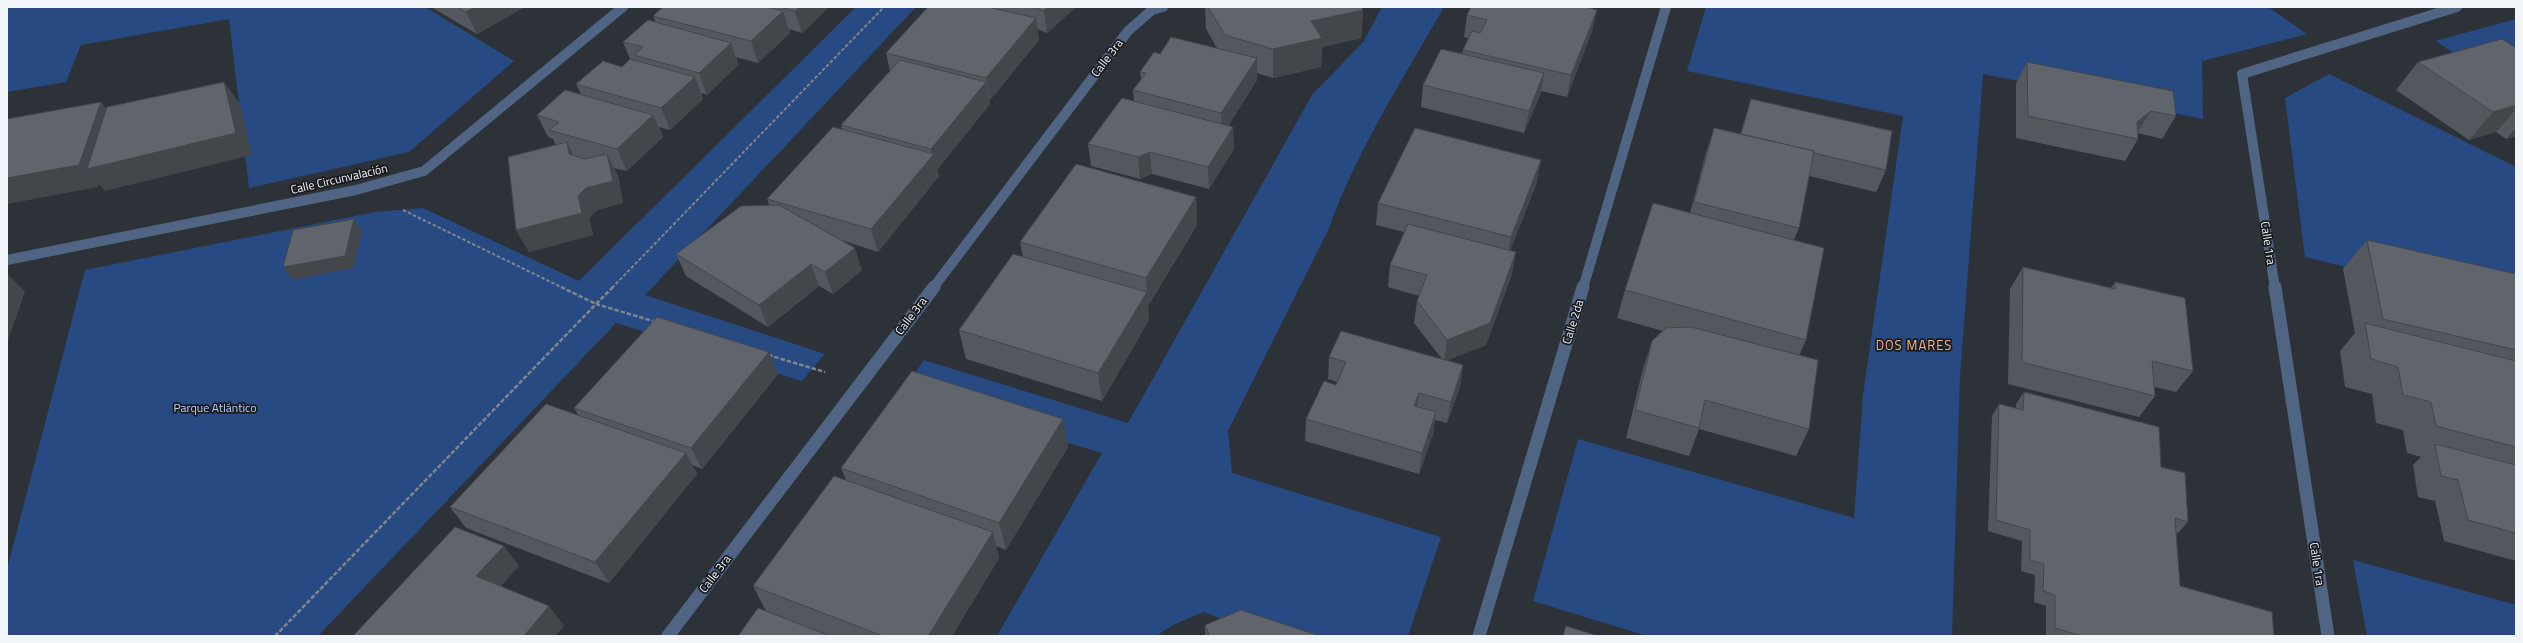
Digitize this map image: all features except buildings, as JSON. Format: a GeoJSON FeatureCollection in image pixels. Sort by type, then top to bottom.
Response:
{"type":"FeatureCollection","features":[{"type":"Feature","properties":{"kind":"street","name":"Calle Circunvalación"},"geometry":{"type":"LineString","coordinates":[[7,260],[356,190],[424,171],[623,7]]}},
{"type":"Feature","properties":{"kind":"street","name":"Calle 3ra"},"geometry":{"type":"LineString","coordinates":[[668,636],[1128,30],[1152,10],[1163,7]]}},
{"type":"Feature","properties":{"kind":"street","name":"Calle 2da"},"geometry":{"type":"LineString","coordinates":[[1480,636],[1666,7]]}},
{"type":"Feature","properties":{"kind":"street","name":"Calle 1ra"},"geometry":{"type":"LineString","coordinates":[[2328,636],[2242,74],[2457,7]]}},
{"type":"Feature","properties":{"kind":"path"},"geometry":{"type":"LineString","coordinates":[[275,636],[884,7]]}},
{"type":"Feature","properties":{"kind":"path"},"geometry":{"type":"LineString","coordinates":[[400,209],[596,304],[657,322]]}},
{"type":"Feature","properties":{"kind":"path"},"geometry":{"type":"LineString","coordinates":[[764,354],[825,372]]}},
{"type":"Feature","properties":{"kind":"green space"},"geometry":{"type":"Polygon","coordinates":[[[7,7],[425,7],[514,61],[409,152],[249,188],[229,19],[81,45],[66,82],[7,92],[7,7]]]}},
{"type":"Feature","properties":{"kind":"green space","name":"Parque Atlántico"},"geometry":{"type":"Polygon","coordinates":[[[856,7],[916,7],[645,295],[825,354],[802,381],[616,323],[318,636],[7,636],[7,569],[85,270],[375,212],[423,208],[579,281],[856,7]]]}},
{"type":"Feature","properties":{"kind":"green space"},"geometry":{"type":"Polygon","coordinates":[[[1382,7],[1444,7],[1367,143],[1340,199],[1329,228],[1228,431],[1232,473],[1441,537],[1408,636],[1271,636],[1203,612],[1173,625],[1156,636],[997,636],[1102,453],[901,393],[924,360],[1128,423],[1312,95],[1364,41],[1382,7]]]}},
{"type":"Feature","properties":{"kind":"green space"},"geometry":{"type":"Polygon","coordinates":[[[1706,7],[2268,7],[2307,34],[2202,61],[2203,119],[1983,74],[1960,376],[1952,636],[1647,636],[1533,601],[1578,439],[1854,518],[1863,395],[1903,116],[1687,71],[1706,7]]]}},
{"type":"Feature","properties":{"kind":"green space"},"geometry":{"type":"Polygon","coordinates":[[[2516,19],[2516,93],[2435,41],[2516,19]]]}},
{"type":"Feature","properties":{"kind":"green space"},"geometry":{"type":"Polygon","coordinates":[[[2329,74],[2516,167],[2516,308],[2305,257],[2285,98],[2329,74]]]}},
{"type":"Feature","properties":{"kind":"green space"},"geometry":{"type":"Polygon","coordinates":[[[2353,560],[2516,605],[2516,636],[2367,636],[2353,560]]]}},
{"type":"Feature","properties":{"kind":"district","name":"DOS MARES"},"geometry":{"type":"Point","coordinates":[1914,345]}}]}
